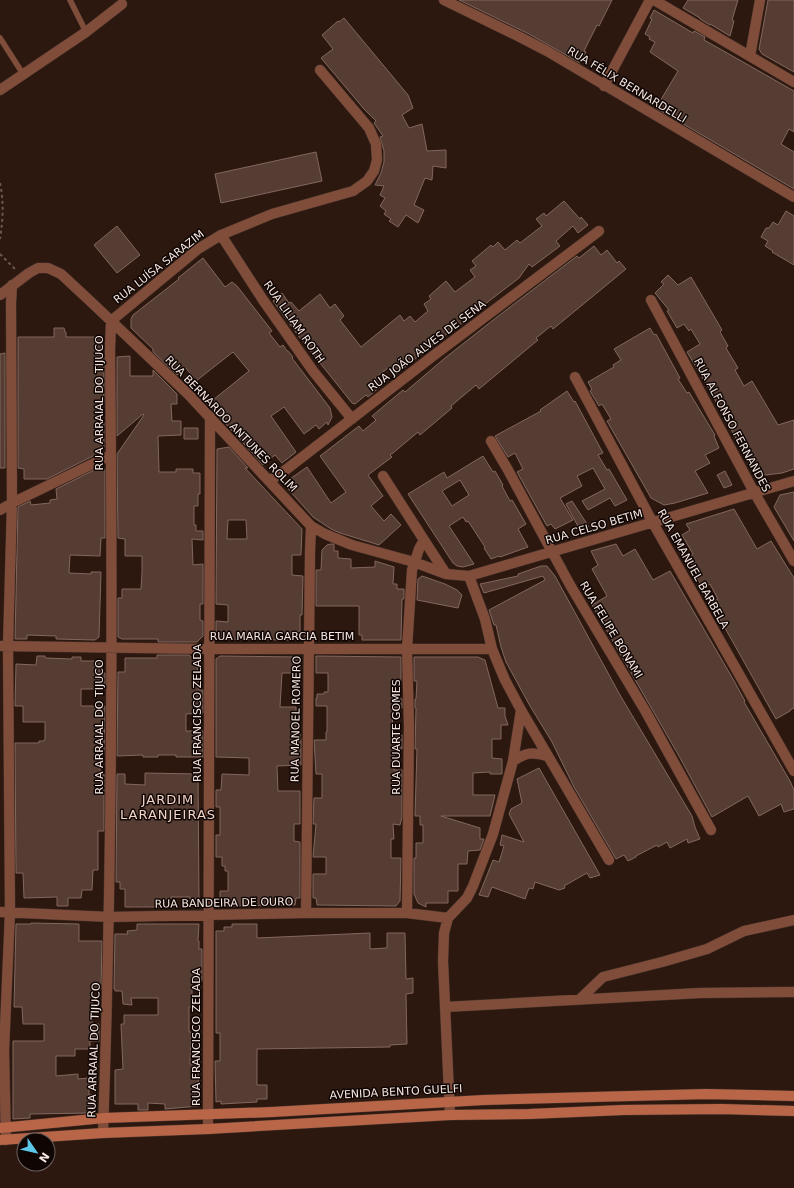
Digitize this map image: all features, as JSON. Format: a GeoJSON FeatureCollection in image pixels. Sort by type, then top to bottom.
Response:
{"type":"FeatureCollection","features":[{"type":"Feature","properties":{"kind":"main road","name":"AVENIDA BENTO GUELFI"},"geometry":{"type":"LineString","coordinates":[[3,1128],[104,1118],[449,1101],[661,1095],[794,1096]]}},
{"type":"Feature","properties":{"kind":"main road"},"geometry":{"type":"LineString","coordinates":[[3,1140],[104,1133],[208,1129],[450,1115],[630,1110],[721,1109],[794,1111]]}},
{"type":"Feature","properties":{"kind":"street","name":"RUA FÉLIX BERNARDELLI"},"geometry":{"type":"LineString","coordinates":[[444,0],[542,48],[794,197]]}},
{"type":"Feature","properties":{"kind":"street"},"geometry":{"type":"LineString","coordinates":[[604,86],[650,0]]}},
{"type":"Feature","properties":{"kind":"street"},"geometry":{"type":"LineString","coordinates":[[654,0],[794,82]]}},
{"type":"Feature","properties":{"kind":"street"},"geometry":{"type":"LineString","coordinates":[[750,56],[760,0]]}},
{"type":"Feature","properties":{"kind":"street"},"geometry":{"type":"LineString","coordinates":[[0,90],[86,32],[122,4]]}},
{"type":"Feature","properties":{"kind":"street","name":"RUA LUÍSA SARAZIM"},"geometry":{"type":"LineString","coordinates":[[111,320],[198,249],[221,235],[272,214],[353,191],[367,181],[374,171],[377,160],[376,144],[369,128],[320,70]]}},
{"type":"Feature","properties":{"kind":"street","name":"RUA JOÃO ALVES DE SENA"},"geometry":{"type":"LineString","coordinates":[[269,481],[283,472],[599,231]]}},
{"type":"Feature","properties":{"kind":"street","name":"RUA LILIAM ROTH"},"geometry":{"type":"LineString","coordinates":[[221,235],[263,300],[313,371],[352,419]]}},
{"type":"Feature","properties":{"kind":"street","name":"RUA BERNARDO ANTUNES ROLIM"},"geometry":{"type":"LineString","coordinates":[[0,294],[38,268],[48,268],[60,274],[111,320],[210,416],[311,526],[325,534],[352,545],[414,562],[446,574],[469,576]]}},
{"type":"Feature","properties":{"kind":"street"},"geometry":{"type":"LineString","coordinates":[[3,1140],[5,912],[4,646],[12,503],[12,285]]}},
{"type":"Feature","properties":{"kind":"street","name":"RUA ALFONSO FERNANDES"},"geometry":{"type":"LineString","coordinates":[[651,300],[754,492],[794,562]]}},
{"type":"Feature","properties":{"kind":"street","name":"RUA ARRAIAL DO TIJUCO"},"geometry":{"type":"LineString","coordinates":[[104,1133],[110,917],[112,647],[111,320]]}},
{"type":"Feature","properties":{"kind":"street","name":"RUA EMANUEL BARBELA"},"geometry":{"type":"LineString","coordinates":[[575,377],[653,523],[794,771]]}},
{"type":"Feature","properties":{"kind":"street","name":"RUA FRANCISCO ZELADA"},"geometry":{"type":"LineString","coordinates":[[208,1129],[210,416]]}},
{"type":"Feature","properties":{"kind":"street","name":"RUA FELIPE BONAMI"},"geometry":{"type":"LineString","coordinates":[[491,441],[570,585],[646,712],[711,830]]}},
{"type":"Feature","properties":{"kind":"street"},"geometry":{"type":"LineString","coordinates":[[0,510],[111,455]]}},
{"type":"Feature","properties":{"kind":"street"},"geometry":{"type":"LineString","coordinates":[[383,476],[446,574]]}},
{"type":"Feature","properties":{"kind":"street","name":"RUA CELSO BETIM"},"geometry":{"type":"LineString","coordinates":[[469,576],[794,481]]}},
{"type":"Feature","properties":{"kind":"street","name":"RUA MANOEL ROMERO"},"geometry":{"type":"LineString","coordinates":[[306,913],[311,526]]}},
{"type":"Feature","properties":{"kind":"street","name":"RUA DUARTE GOMES"},"geometry":{"type":"LineString","coordinates":[[407,913],[409,726],[407,648],[411,582],[414,562],[424,540]]}},
{"type":"Feature","properties":{"kind":"street"},"geometry":{"type":"LineString","coordinates":[[469,576],[485,619],[492,649],[505,680],[547,756],[609,860]]}},
{"type":"Feature","properties":{"kind":"street","name":"RUA MARIA GARCIA BETIM"},"geometry":{"type":"LineString","coordinates":[[4,646],[209,649],[492,649]]}},
{"type":"Feature","properties":{"kind":"street"},"geometry":{"type":"LineString","coordinates":[[450,1115],[445,1007],[444,933],[448,918],[467,898],[484,860],[493,834],[513,761],[521,710]]}},
{"type":"Feature","properties":{"kind":"street"},"geometry":{"type":"LineString","coordinates":[[513,761],[533,752],[547,756]]}},
{"type":"Feature","properties":{"kind":"street","name":"RUA BANDEIRA DE OURO"},"geometry":{"type":"LineString","coordinates":[[5,912],[110,917],[306,913],[407,913],[448,918]]}},
{"type":"Feature","properties":{"kind":"street"},"geometry":{"type":"LineString","coordinates":[[580,999],[603,977],[707,949],[744,931],[794,920]]}},
{"type":"Feature","properties":{"kind":"street"},"geometry":{"type":"LineString","coordinates":[[445,1007],[700,993],[794,992]]}},
{"type":"Feature","properties":{"kind":"lane"},"geometry":{"type":"LineString","coordinates":[[70,0],[86,32]]}},
{"type":"Feature","properties":{"kind":"lane"},"geometry":{"type":"LineString","coordinates":[[0,38],[23,74]]}},
{"type":"Feature","properties":{"kind":"path"},"geometry":{"type":"LineString","coordinates":[[0,183],[3,195],[3,214],[0,239]]}},
{"type":"Feature","properties":{"kind":"path"},"geometry":{"type":"LineString","coordinates":[[0,254],[23,277]]}},
{"type":"Feature","properties":{"kind":"building"},"geometry":{"type":"Polygon","coordinates":[[[459,0],[612,0],[599,26],[597,25],[584,51],[586,52],[580,63],[529,34],[459,0]]]}},
{"type":"Feature","properties":{"kind":"building"},"geometry":{"type":"Polygon","coordinates":[[[688,0],[738,0],[732,20],[734,21],[730,36],[683,8],[688,0]]]}},
{"type":"Feature","properties":{"kind":"building"},"geometry":{"type":"Polygon","coordinates":[[[768,0],[794,0],[794,72],[762,54],[759,49],[768,0]]]}},
{"type":"Feature","properties":{"kind":"building"},"geometry":{"type":"Polygon","coordinates":[[[654,10],[693,33],[694,31],[705,37],[704,40],[794,91],[794,132],[789,129],[781,144],[794,152],[794,189],[656,108],[678,71],[650,52],[655,42],[649,39],[650,37],[645,34],[652,19],[650,18],[654,10]]]}},
{"type":"Feature","properties":{"kind":"building"},"geometry":{"type":"Polygon","coordinates":[[[344,18],[408,95],[413,108],[402,115],[409,128],[422,124],[427,151],[446,150],[446,168],[433,166],[432,180],[425,178],[414,205],[424,210],[418,223],[406,215],[398,227],[389,221],[391,219],[384,214],[386,211],[380,206],[385,198],[380,195],[384,186],[375,185],[381,173],[384,162],[384,151],[380,137],[383,136],[374,123],[376,121],[321,58],[333,49],[322,35],[338,21],[339,22],[344,18]]]}},
{"type":"Feature","properties":{"kind":"building"},"geometry":{"type":"Polygon","coordinates":[[[316,152],[322,181],[221,203],[215,174],[316,152]]]}},
{"type":"Feature","properties":{"kind":"building"},"geometry":{"type":"Polygon","coordinates":[[[564,201],[580,219],[581,217],[588,225],[578,233],[573,226],[556,241],[560,246],[532,267],[529,264],[519,278],[394,376],[388,368],[375,378],[381,386],[368,397],[366,395],[355,404],[352,403],[300,338],[273,301],[282,293],[289,303],[291,302],[299,311],[320,294],[330,308],[335,304],[344,316],[340,320],[361,347],[400,315],[404,321],[410,316],[415,322],[428,311],[424,304],[431,299],[429,296],[446,281],[455,292],[475,277],[470,270],[476,266],[472,261],[491,245],[493,247],[498,242],[505,250],[517,240],[520,243],[542,226],[536,219],[544,213],[546,216],[564,201]]]}},
{"type":"Feature","properties":{"kind":"building"},"geometry":{"type":"Polygon","coordinates":[[[786,211],[794,216],[794,265],[772,252],[773,251],[765,246],[768,241],[761,237],[766,228],[769,228],[773,222],[778,225],[786,211]]]}},
{"type":"Feature","properties":{"kind":"building"},"geometry":{"type":"Polygon","coordinates":[[[117,226],[140,255],[117,273],[94,245],[117,226]]]}},
{"type":"Feature","properties":{"kind":"building"},"geometry":{"type":"Polygon","coordinates":[[[594,246],[601,255],[607,250],[617,263],[619,261],[626,269],[553,329],[551,326],[536,338],[538,340],[479,389],[476,385],[420,435],[418,432],[390,455],[392,457],[368,475],[383,496],[371,506],[384,521],[391,514],[401,525],[379,545],[331,529],[313,517],[289,490],[288,485],[290,479],[307,467],[331,503],[346,492],[320,456],[359,426],[363,431],[376,420],[372,416],[403,390],[405,392],[497,317],[577,256],[579,258],[594,246]]]}},
{"type":"Feature","properties":{"kind":"building"},"geometry":{"type":"Polygon","coordinates":[[[203,258],[225,287],[232,282],[237,286],[272,331],[269,333],[280,347],[283,345],[293,357],[292,358],[330,408],[332,417],[328,425],[327,422],[319,429],[316,425],[304,434],[284,407],[271,416],[296,452],[282,463],[275,455],[263,465],[208,404],[249,371],[233,352],[196,381],[186,368],[177,375],[131,328],[131,319],[133,315],[203,258]]]}},
{"type":"Feature","properties":{"kind":"building"},"geometry":{"type":"Polygon","coordinates":[[[668,275],[678,285],[691,277],[722,330],[720,332],[728,346],[726,348],[738,368],[735,370],[744,386],[752,381],[778,425],[794,420],[794,469],[782,473],[766,475],[757,473],[752,468],[708,387],[687,352],[700,344],[691,329],[689,331],[684,324],[677,328],[667,311],[669,310],[655,293],[664,284],[661,282],[668,275]]]}},
{"type":"Feature","properties":{"kind":"building"},"geometry":{"type":"Polygon","coordinates":[[[54,328],[64,328],[66,337],[101,337],[101,357],[104,357],[104,404],[100,404],[100,421],[104,421],[104,448],[95,455],[47,479],[24,479],[24,469],[18,468],[18,337],[54,337],[54,328]]]}},
{"type":"Feature","properties":{"kind":"building"},"geometry":{"type":"Polygon","coordinates":[[[650,328],[654,335],[656,334],[680,378],[678,379],[687,393],[689,392],[715,435],[714,436],[719,448],[705,455],[710,463],[695,471],[708,493],[664,505],[651,498],[607,421],[611,419],[602,404],[599,406],[590,391],[592,389],[588,382],[614,367],[613,365],[621,360],[614,349],[650,328]]]}},
{"type":"Feature","properties":{"kind":"building"},"geometry":{"type":"Polygon","coordinates":[[[5,353],[5,468],[0,468],[0,354],[5,353]]]}},
{"type":"Feature","properties":{"kind":"building"},"geometry":{"type":"Polygon","coordinates":[[[130,356],[130,376],[153,376],[153,370],[177,394],[177,404],[171,404],[172,421],[181,421],[181,435],[158,436],[159,472],[176,472],[176,469],[193,469],[193,473],[200,473],[200,494],[198,494],[198,506],[194,506],[194,525],[196,525],[196,531],[203,531],[203,540],[192,539],[193,565],[203,564],[203,604],[200,604],[200,620],[203,621],[203,636],[197,642],[158,642],[158,639],[122,639],[118,637],[118,598],[122,598],[122,589],[141,589],[142,572],[142,556],[125,556],[125,539],[118,538],[117,454],[144,415],[143,414],[117,436],[117,357],[130,356]]]}},
{"type":"Feature","properties":{"kind":"building"},"geometry":{"type":"Polygon","coordinates":[[[567,391],[574,402],[575,401],[603,453],[598,455],[607,470],[609,469],[627,500],[615,506],[610,498],[588,510],[582,501],[605,489],[593,468],[577,476],[582,486],[560,498],[573,520],[555,529],[551,524],[547,526],[517,472],[523,469],[515,453],[508,457],[495,436],[541,411],[540,410],[567,391]]]}},
{"type":"Feature","properties":{"kind":"building"},"geometry":{"type":"Polygon","coordinates":[[[184,428],[198,428],[198,439],[184,439],[184,428]]]}},
{"type":"Feature","properties":{"kind":"building"},"geometry":{"type":"Polygon","coordinates":[[[229,447],[248,468],[245,468],[302,529],[301,555],[292,555],[292,575],[303,576],[302,615],[300,615],[300,632],[291,632],[291,640],[216,638],[216,621],[228,622],[228,605],[216,604],[217,449],[229,447]],[[228,520],[227,539],[247,539],[246,520],[228,520]]]}},
{"type":"Feature","properties":{"kind":"building"},"geometry":{"type":"Polygon","coordinates":[[[483,456],[493,472],[495,471],[510,501],[512,500],[526,524],[518,529],[528,547],[491,559],[468,521],[466,522],[463,517],[449,526],[474,564],[463,567],[457,566],[453,563],[408,494],[444,472],[447,478],[483,456]],[[460,480],[442,491],[452,506],[469,495],[460,480]]]}},
{"type":"Feature","properties":{"kind":"building"},"geometry":{"type":"Polygon","coordinates":[[[96,469],[105,469],[105,538],[101,538],[100,556],[70,555],[69,573],[91,574],[91,572],[101,572],[99,637],[95,640],[56,639],[56,636],[27,635],[27,639],[15,639],[18,507],[30,501],[31,505],[50,503],[50,500],[57,499],[56,489],[96,469]]]}},
{"type":"Feature","properties":{"kind":"building"},"geometry":{"type":"Polygon","coordinates":[[[725,471],[732,485],[724,488],[717,475],[725,471]]]}},
{"type":"Feature","properties":{"kind":"building"},"geometry":{"type":"Polygon","coordinates":[[[794,492],[794,541],[774,507],[780,495],[794,492]]]}},
{"type":"Feature","properties":{"kind":"building"},"geometry":{"type":"Polygon","coordinates":[[[572,501],[589,527],[580,530],[566,504],[572,501]]]}},
{"type":"Feature","properties":{"kind":"building"},"geometry":{"type":"Polygon","coordinates":[[[734,509],[757,549],[771,541],[794,578],[794,708],[776,719],[711,603],[718,599],[710,584],[703,588],[695,575],[697,574],[687,557],[693,554],[682,535],[690,530],[686,524],[734,509]]]}},
{"type":"Feature","properties":{"kind":"building"},"geometry":{"type":"Polygon","coordinates":[[[334,544],[334,551],[338,551],[338,558],[351,559],[351,568],[375,567],[375,561],[394,567],[393,584],[397,584],[397,589],[404,589],[404,599],[402,599],[401,640],[362,640],[362,635],[359,635],[359,606],[316,606],[316,570],[321,570],[322,550],[327,545],[334,544]]]}},
{"type":"Feature","properties":{"kind":"building"},"geometry":{"type":"Polygon","coordinates":[[[616,544],[623,556],[635,549],[653,580],[670,571],[790,781],[794,790],[794,809],[784,812],[781,804],[759,816],[748,796],[712,817],[679,756],[592,605],[607,596],[592,569],[598,565],[591,551],[616,544]]]}},
{"type":"Feature","properties":{"kind":"building"},"geometry":{"type":"Polygon","coordinates":[[[541,566],[547,566],[555,576],[620,695],[692,816],[700,839],[688,843],[687,839],[670,848],[667,842],[658,847],[657,845],[628,861],[624,855],[616,859],[574,787],[552,742],[506,662],[496,625],[494,625],[489,610],[545,580],[543,576],[484,593],[480,584],[518,576],[518,574],[541,566]]]}},
{"type":"Feature","properties":{"kind":"building"},"geometry":{"type":"Polygon","coordinates":[[[422,576],[457,590],[462,595],[458,608],[417,600],[418,579],[422,576]]]}},
{"type":"Feature","properties":{"kind":"building"},"geometry":{"type":"Polygon","coordinates":[[[157,655],[189,655],[197,662],[199,690],[203,690],[203,713],[186,714],[186,731],[203,731],[203,757],[176,757],[176,755],[158,755],[158,757],[143,757],[143,755],[117,756],[118,672],[125,672],[125,658],[157,658],[157,655]]]}},
{"type":"Feature","properties":{"kind":"building"},"geometry":{"type":"Polygon","coordinates":[[[37,656],[45,656],[45,658],[72,659],[72,657],[81,657],[81,661],[100,661],[100,673],[105,673],[105,689],[81,689],[81,706],[105,706],[104,754],[100,754],[100,774],[104,774],[104,831],[98,831],[98,870],[93,870],[92,890],[82,890],[81,898],[68,898],[68,906],[57,906],[57,897],[24,898],[23,873],[16,873],[15,743],[39,743],[39,741],[44,741],[45,722],[23,722],[23,706],[15,706],[16,664],[36,665],[37,656]]]}},
{"type":"Feature","properties":{"kind":"building"},"geometry":{"type":"Polygon","coordinates":[[[220,656],[300,657],[300,673],[282,673],[280,707],[296,707],[296,734],[300,734],[301,740],[301,765],[277,766],[278,791],[300,791],[300,824],[294,824],[294,841],[300,842],[300,898],[296,898],[295,905],[220,906],[220,891],[228,891],[228,871],[225,871],[225,866],[222,866],[222,857],[216,857],[216,835],[220,835],[220,807],[216,807],[216,790],[221,790],[222,774],[249,775],[249,758],[216,757],[216,659],[220,656]]]}},
{"type":"Feature","properties":{"kind":"building"},"geometry":{"type":"Polygon","coordinates":[[[316,656],[401,657],[401,681],[394,681],[393,699],[402,699],[402,708],[393,708],[392,735],[402,735],[402,749],[394,749],[394,770],[402,770],[402,817],[400,825],[393,824],[394,839],[391,839],[391,858],[401,858],[400,901],[396,906],[317,905],[316,898],[313,898],[313,874],[326,874],[326,857],[313,857],[316,824],[313,824],[314,798],[322,798],[322,774],[316,774],[314,740],[326,740],[327,732],[327,706],[316,706],[316,698],[317,694],[324,694],[324,692],[328,692],[328,673],[316,673],[316,656]]]}},
{"type":"Feature","properties":{"kind":"building"},"geometry":{"type":"Polygon","coordinates":[[[414,657],[478,657],[485,660],[498,708],[505,708],[505,716],[508,725],[501,725],[501,739],[492,739],[492,758],[502,759],[502,774],[490,774],[490,772],[473,773],[473,795],[495,795],[490,816],[441,816],[480,828],[480,839],[484,839],[480,850],[468,851],[467,864],[458,864],[458,891],[448,891],[448,903],[426,903],[426,907],[418,903],[414,894],[414,858],[416,858],[416,843],[423,843],[423,825],[420,825],[420,816],[415,816],[417,749],[415,749],[415,699],[417,681],[414,681],[414,657]]]}},
{"type":"Feature","properties":{"kind":"building"},"geometry":{"type":"Polygon","coordinates":[[[539,768],[600,875],[590,878],[587,873],[564,886],[565,888],[559,890],[535,882],[533,889],[529,888],[525,899],[492,887],[488,897],[479,895],[493,860],[499,862],[504,846],[500,845],[502,835],[524,842],[509,814],[511,809],[522,803],[517,779],[539,768]]]}},
{"type":"Feature","properties":{"kind":"building"},"geometry":{"type":"Polygon","coordinates":[[[145,773],[198,774],[199,899],[190,899],[190,897],[171,897],[171,899],[161,900],[161,907],[125,907],[125,889],[120,889],[120,882],[116,882],[117,774],[125,774],[125,784],[145,785],[145,773]]]}},
{"type":"Feature","properties":{"kind":"building"},"geometry":{"type":"Polygon","coordinates":[[[16,924],[79,924],[79,941],[102,941],[101,989],[93,989],[92,1024],[99,1024],[99,1041],[90,1041],[90,1049],[75,1049],[75,1056],[56,1056],[56,1076],[78,1074],[78,1079],[89,1078],[89,1095],[92,1095],[92,1110],[89,1113],[30,1114],[30,1118],[13,1119],[13,1041],[44,1041],[44,1024],[23,1024],[22,1007],[14,1007],[16,924]]]}},
{"type":"Feature","properties":{"kind":"building"},"geometry":{"type":"Polygon","coordinates":[[[137,924],[199,924],[198,941],[199,949],[202,949],[202,981],[192,983],[192,1007],[189,1007],[189,1032],[191,1032],[190,1064],[198,1063],[199,1106],[165,1109],[165,1104],[148,1103],[148,1110],[138,1110],[138,1104],[115,1104],[115,1070],[123,1069],[121,1024],[124,1024],[124,1015],[158,1015],[158,998],[131,998],[132,1005],[123,1004],[122,991],[115,991],[114,989],[115,934],[128,934],[127,931],[137,930],[137,924]]]}},
{"type":"Feature","properties":{"kind":"building"},"geometry":{"type":"Polygon","coordinates":[[[232,924],[257,924],[257,938],[370,933],[370,949],[387,948],[387,933],[405,933],[406,979],[413,978],[413,993],[406,994],[407,1044],[390,1045],[390,1047],[257,1049],[257,1085],[267,1085],[267,1099],[257,1099],[257,1102],[221,1104],[221,1101],[216,1102],[215,1061],[220,1061],[220,1033],[216,1033],[216,931],[224,931],[224,927],[232,927],[232,924]]]}},
{"type":"Feature","properties":{"kind":"district","name":"JARDIM LARANJEIRAS"},"geometry":{"type":"Point","coordinates":[168,806]}}]}
